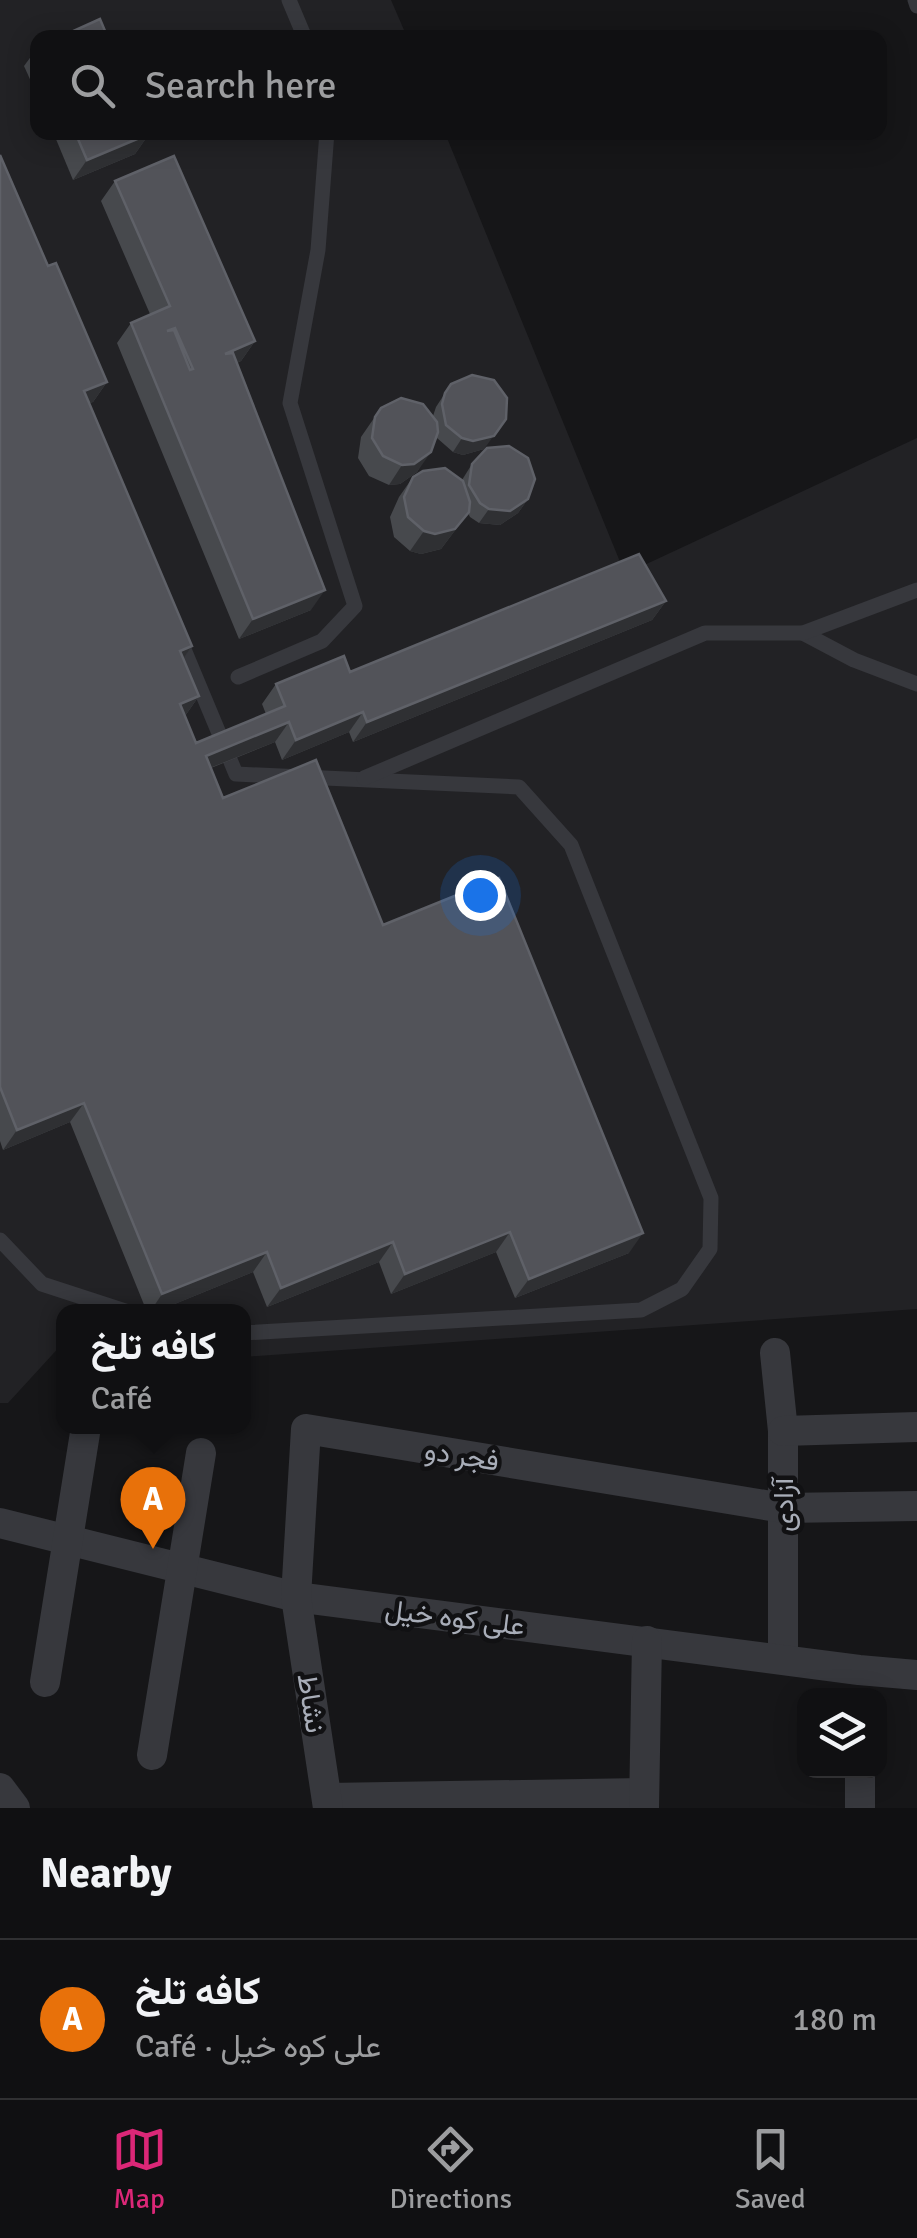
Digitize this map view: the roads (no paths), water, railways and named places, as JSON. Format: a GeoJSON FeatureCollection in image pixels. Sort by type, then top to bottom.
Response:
{"type":"FeatureCollection","features":[{"type":"Feature","properties":{"kind":"street","name":"آزادی"},"geometry":{"type":"LineString","coordinates":[[775,1353],[783,1431],[783,1658]]}},
{"type":"Feature","properties":{"kind":"street"},"geometry":{"type":"LineString","coordinates":[[783,1431],[917,1427]]}},
{"type":"Feature","properties":{"kind":"street","name":"فجر دو"},"geometry":{"type":"LineString","coordinates":[[296,1597],[306,1429],[784,1508]]}},
{"type":"Feature","properties":{"kind":"street"},"geometry":{"type":"LineString","coordinates":[[46,1682],[86,1434]]}},
{"type":"Feature","properties":{"kind":"street"},"geometry":{"type":"LineString","coordinates":[[152,1755],[201,1453]]}},
{"type":"Feature","properties":{"kind":"street"},"geometry":{"type":"LineString","coordinates":[[784,1508],[917,1506]]}},
{"type":"Feature","properties":{"kind":"street","name":"علی کوه خیل"},"geometry":{"type":"LineString","coordinates":[[0,1523],[296,1597],[783,1658],[859,1683],[917,1675]]}},
{"type":"Feature","properties":{"kind":"street","name":"نشاط"},"geometry":{"type":"LineString","coordinates":[[296,1597],[328,1803]]}},
{"type":"Feature","properties":{"kind":"street"},"geometry":{"type":"LineString","coordinates":[[328,1803],[644,1801],[648,1641]]}},
{"type":"Feature","properties":{"kind":"street"},"geometry":{"type":"LineString","coordinates":[[860,1778],[860,1808]]}},
{"type":"Feature","properties":{"kind":"street"},"geometry":{"type":"LineString","coordinates":[[0,1788],[15,1808]]}},
{"type":"Feature","properties":{"kind":"lane"},"geometry":{"type":"LineString","coordinates":[[289,0],[302,30]]}},
{"type":"Feature","properties":{"kind":"lane"},"geometry":{"type":"LineString","coordinates":[[238,677],[322,641],[355,606],[290,402],[318,250],[325,140]]}},
{"type":"Feature","properties":{"kind":"lane"},"geometry":{"type":"LineString","coordinates":[[360,780],[705,633],[803,633],[917,590]]}},
{"type":"Feature","properties":{"kind":"lane"},"geometry":{"type":"LineString","coordinates":[[170,615],[236,774],[519,787],[571,846],[711,1198],[710,1250],[682,1289],[641,1310],[251,1333]]}},
{"type":"Feature","properties":{"kind":"lane"},"geometry":{"type":"LineString","coordinates":[[803,633],[854,660],[917,684]]}},
{"type":"Feature","properties":{"kind":"lane"},"geometry":{"type":"LineString","coordinates":[[0,1240],[42,1284],[103,1304]]}},
{"type":"Feature","properties":{"kind":"place","name":"کافه تلخ"},"geometry":{"type":"Point","coordinates":[153,1549]}}]}
